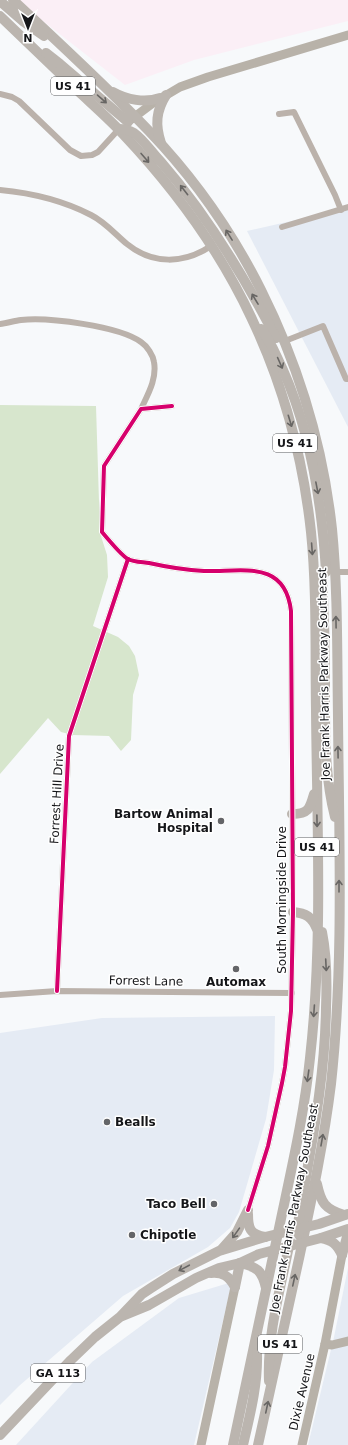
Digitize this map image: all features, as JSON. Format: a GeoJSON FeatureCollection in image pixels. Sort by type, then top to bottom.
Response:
{"type":"FeatureCollection","features":[{"type":"Feature","properties":{"kind":"main road","name":"Joe Frank Harris Parkway Southeast"},"geometry":{"type":"LineString","coordinates":[[13,0],[104,87],[131,120],[164,148],[196,187],[234,243],[261,289],[290,355],[310,414],[326,487],[332,524],[324,572],[316,782],[317,930],[315,1004],[309,1071],[296,1147],[233,1445]]}},
{"type":"Feature","properties":{"kind":"main road"},"geometry":{"type":"LineString","coordinates":[[0,1],[36,31],[67,51]]}},
{"type":"Feature","properties":{"kind":"main road","name":"Joe Frank Harris Parkway Southeast"},"geometry":{"type":"LineString","coordinates":[[0,16],[119,129],[186,208],[228,272],[252,319],[282,398],[298,452],[308,507],[324,572],[339,791],[339,925],[333,1061],[327,1112],[316,1179],[298,1229],[302,1243],[260,1443]]}},
{"type":"Feature","properties":{"kind":"main road"},"geometry":{"type":"LineString","coordinates":[[27,42],[51,56],[131,120]]}},
{"type":"Feature","properties":{"kind":"main road"},"geometry":{"type":"LineString","coordinates":[[104,87],[117,94],[132,99],[148,100],[163,96]]}},
{"type":"Feature","properties":{"kind":"main road"},"geometry":{"type":"LineString","coordinates":[[163,96],[158,110],[157,121],[160,138],[164,148]]}},
{"type":"Feature","properties":{"kind":"main road"},"geometry":{"type":"LineString","coordinates":[[119,129],[130,131],[137,136],[192,200],[260,308],[281,347],[290,355]]}},
{"type":"Feature","properties":{"kind":"main road"},"geometry":{"type":"LineString","coordinates":[[324,572],[326,742],[330,791],[339,830]]}},
{"type":"Feature","properties":{"kind":"main road"},"geometry":{"type":"LineString","coordinates":[[292,814],[303,814],[309,809],[316,782]]}},
{"type":"Feature","properties":{"kind":"main road"},"geometry":{"type":"LineString","coordinates":[[339,791],[341,796],[348,803]]}},
{"type":"Feature","properties":{"kind":"main road"},"geometry":{"type":"LineString","coordinates":[[293,912],[309,916],[317,930]]}},
{"type":"Feature","properties":{"kind":"main road"},"geometry":{"type":"LineString","coordinates":[[270,1392],[268,1362],[275,1308],[289,1246],[298,1229],[315,1129],[325,1042],[326,968],[323,939],[317,912]]}},
{"type":"Feature","properties":{"kind":"main road"},"geometry":{"type":"LineString","coordinates":[[339,925],[348,913]]}},
{"type":"Feature","properties":{"kind":"main road"},"geometry":{"type":"LineString","coordinates":[[316,1179],[321,1200],[325,1206],[335,1212],[347,1214]]}},
{"type":"Feature","properties":{"kind":"main road"},"geometry":{"type":"LineString","coordinates":[[248,1210],[248,1222],[251,1230],[259,1236],[266,1237]]}},
{"type":"Feature","properties":{"kind":"main road"},"geometry":{"type":"LineString","coordinates":[[219,1251],[237,1232],[248,1210]]}},
{"type":"Feature","properties":{"kind":"main road","name":"GA 113"},"geometry":{"type":"LineString","coordinates":[[0,1435],[71,1360],[95,1337],[120,1317],[134,1302],[151,1288],[172,1274],[219,1251],[347,1214]]}},
{"type":"Feature","properties":{"kind":"main road","name":"GA 113"},"geometry":{"type":"LineString","coordinates":[[120,1317],[149,1305],[177,1288],[219,1268],[240,1263],[259,1254],[321,1238],[348,1229]]}},
{"type":"Feature","properties":{"kind":"main road"},"geometry":{"type":"LineString","coordinates":[[342,1255],[348,1233]]}},
{"type":"Feature","properties":{"kind":"main road"},"geometry":{"type":"LineString","coordinates":[[321,1238],[329,1239],[336,1244],[342,1255]]}},
{"type":"Feature","properties":{"kind":"main road"},"geometry":{"type":"LineString","coordinates":[[235,1287],[240,1263],[254,1266],[258,1269],[264,1280],[266,1291]]}},
{"type":"Feature","properties":{"kind":"main road"},"geometry":{"type":"LineString","coordinates":[[205,1274],[213,1272],[226,1275],[235,1287]]}},
{"type":"Feature","properties":{"kind":"main road"},"geometry":{"type":"LineString","coordinates":[[243,1445],[257,1372],[257,1335]]}},
{"type":"Feature","properties":{"kind":"street"},"geometry":{"type":"LineString","coordinates":[[0,94],[12,97],[19,101],[70,150],[82,156],[92,155],[98,152],[119,129],[163,96],[180,87],[208,77],[348,35]]}},
{"type":"Feature","properties":{"kind":"street"},"geometry":{"type":"LineString","coordinates":[[279,114],[294,112],[341,210]]}},
{"type":"Feature","properties":{"kind":"street"},"geometry":{"type":"LineString","coordinates":[[0,190],[27,193],[54,200],[82,211],[106,225],[133,249],[160,259],[177,260],[189,258],[211,246]]}},
{"type":"Feature","properties":{"kind":"street"},"geometry":{"type":"LineString","coordinates":[[282,227],[348,208]]}},
{"type":"Feature","properties":{"kind":"street"},"geometry":{"type":"LineString","coordinates":[[0,324],[21,320],[69,322],[127,334],[141,342],[148,350],[154,362],[152,387],[141,409],[104,466],[102,532],[128,559]]}},
{"type":"Feature","properties":{"kind":"street"},"geometry":{"type":"LineString","coordinates":[[285,341],[323,326],[346,380],[348,379]]}},
{"type":"Feature","properties":{"kind":"street"},"geometry":{"type":"LineString","coordinates":[[141,409],[172,406]]}},
{"type":"Feature","properties":{"kind":"street","name":"South Morningside Drive"},"geometry":{"type":"LineString","coordinates":[[128,559],[164,567],[184,569],[262,572],[274,578],[284,586],[289,598],[291,611],[293,912],[292,993],[289,1036],[282,1084],[266,1152],[248,1210]]}},
{"type":"Feature","properties":{"kind":"street","name":"Forrest Hill Drive"},"geometry":{"type":"LineString","coordinates":[[57,991],[69,736],[128,559]]}},
{"type":"Feature","properties":{"kind":"street"},"geometry":{"type":"LineString","coordinates":[[324,572],[348,572]]}},
{"type":"Feature","properties":{"kind":"street","name":"Forrest Lane"},"geometry":{"type":"LineString","coordinates":[[0,995],[57,991],[292,993]]}},
{"type":"Feature","properties":{"kind":"street","name":"Dixie Avenue"},"geometry":{"type":"LineString","coordinates":[[303,1441],[325,1344],[342,1255]]}},
{"type":"Feature","properties":{"kind":"street"},"geometry":{"type":"LineString","coordinates":[[201,1445],[235,1287]]}},
{"type":"Feature","properties":{"kind":"street"},"geometry":{"type":"LineString","coordinates":[[325,1344],[332,1345],[348,1341]]}},
{"type":"Feature","properties":{"kind":"street"},"geometry":{"type":"LineString","coordinates":[[298,1445],[303,1441]]}},
{"type":"Feature","properties":{"kind":"shaded area"},"geometry":{"type":"Polygon","coordinates":[[[16,0],[348,0],[348,21],[194,60],[125,85],[16,0]]]}},
{"type":"Feature","properties":{"kind":"shaded area"},"geometry":{"type":"Polygon","coordinates":[[[348,208],[348,427],[247,231],[348,208]]]}},
{"type":"Feature","properties":{"kind":"shaded area"},"geometry":{"type":"Polygon","coordinates":[[[275,1016],[274,1070],[266,1119],[239,1212],[230,1228],[208,1247],[123,1296],[19,1386],[0,1405],[0,1033],[102,1018],[275,1016]]]}},
{"type":"Feature","properties":{"kind":"shaded area"},"geometry":{"type":"Polygon","coordinates":[[[348,1268],[348,1445],[308,1445],[334,1337],[348,1268]]]}},
{"type":"Feature","properties":{"kind":"shaded area"},"geometry":{"type":"Polygon","coordinates":[[[232,1282],[194,1445],[16,1445],[92,1362],[179,1298],[232,1282]]]}},
{"type":"Feature","properties":{"kind":"green space"},"geometry":{"type":"Polygon","coordinates":[[[0,405],[96,406],[100,533],[107,555],[108,577],[93,626],[118,637],[129,646],[135,656],[139,675],[133,695],[131,740],[121,751],[109,736],[73,735],[61,732],[48,718],[0,774],[0,405]]]}},
{"type":"Feature","properties":{"kind":"cycle path"},"geometry":{"type":"LineString","coordinates":[[172,406],[141,409],[104,466],[102,532],[122,554],[133,561],[190,570],[247,570],[260,572],[271,576],[280,583],[287,594],[291,611],[293,912],[291,1011],[282,1083],[268,1146],[248,1210]]}},
{"type":"Feature","properties":{"kind":"cycle path"},"geometry":{"type":"LineString","coordinates":[[57,991],[69,736],[128,559]]}},
{"type":"Feature","properties":{"kind":"place","name":"Bartow Animal Hospital"},"geometry":{"type":"Point","coordinates":[221,821]}},
{"type":"Feature","properties":{"kind":"place","name":"Automax"},"geometry":{"type":"Point","coordinates":[236,969]}},
{"type":"Feature","properties":{"kind":"place","name":"Bealls"},"geometry":{"type":"Point","coordinates":[107,1122]}},
{"type":"Feature","properties":{"kind":"place","name":"Taco Bell"},"geometry":{"type":"Point","coordinates":[214,1204]}},
{"type":"Feature","properties":{"kind":"place","name":"Chipotle"},"geometry":{"type":"Point","coordinates":[132,1235]}}]}
